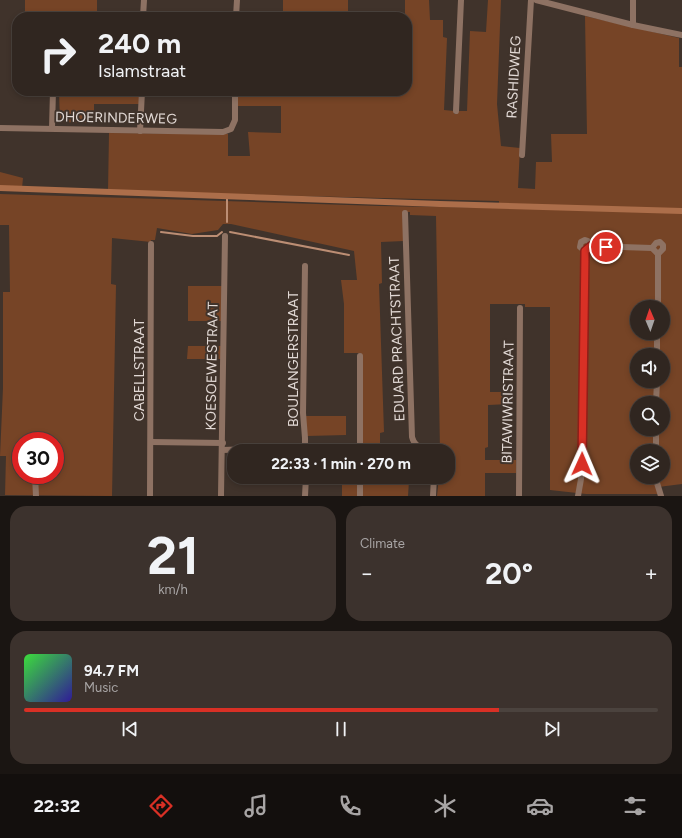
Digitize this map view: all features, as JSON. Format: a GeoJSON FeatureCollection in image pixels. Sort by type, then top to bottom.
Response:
{"type":"FeatureCollection","features":[{"type":"Feature","properties":{"kind":"street"},"geometry":{"type":"LineString","coordinates":[[143,12],[144,0]]}},
{"type":"Feature","properties":{"kind":"street"},"geometry":{"type":"LineString","coordinates":[[236,0],[236,12]]}},
{"type":"Feature","properties":{"kind":"street"},"geometry":{"type":"LineString","coordinates":[[456,111],[461,0]]}},
{"type":"Feature","properties":{"kind":"street","name":"RASHIDWEG"},"geometry":{"type":"LineString","coordinates":[[522,155],[531,0]]}},
{"type":"Feature","properties":{"kind":"street"},"geometry":{"type":"LineString","coordinates":[[536,0],[632,25],[682,35]]}},
{"type":"Feature","properties":{"kind":"street"},"geometry":{"type":"LineString","coordinates":[[632,25],[633,0]]}},
{"type":"Feature","properties":{"kind":"street"},"geometry":{"type":"LineString","coordinates":[[52,128],[53,96]]}},
{"type":"Feature","properties":{"kind":"street"},"geometry":{"type":"LineString","coordinates":[[140,131],[142,96]]}},
{"type":"Feature","properties":{"kind":"street","name":"DHOERINDERWEG"},"geometry":{"type":"LineString","coordinates":[[0,128],[223,132],[231,129],[235,120],[235,96]]}},
{"type":"Feature","properties":{"kind":"street","name":"EDUARD PRACHTSTRAAT"},"geometry":{"type":"LineString","coordinates":[[405,214],[412,437],[415,444]]}},
{"type":"Feature","properties":{"kind":"street","name":"KOESOEWESTRAAT"},"geometry":{"type":"LineString","coordinates":[[221,496],[223,450],[225,236]]}},
{"type":"Feature","properties":{"kind":"street"},"geometry":{"type":"LineString","coordinates":[[585,251],[580,247],[581,242],[585,240],[588,241],[591,246]]}},
{"type":"Feature","properties":{"kind":"street","name":"CABELLSTRAAT"},"geometry":{"type":"LineString","coordinates":[[150,496],[151,244]]}},
{"type":"Feature","properties":{"kind":"street"},"geometry":{"type":"LineString","coordinates":[[578,496],[581,479],[585,251],[591,246],[652,248],[658,254],[658,300]]}},
{"type":"Feature","properties":{"kind":"street","name":"BOULANGERSTRAAT"},"geometry":{"type":"LineString","coordinates":[[304,266],[303,413],[305,444]]}},
{"type":"Feature","properties":{"kind":"street","name":"BITAWIWRISTRAAT"},"geometry":{"type":"LineString","coordinates":[[519,496],[520,308]]}},
{"type":"Feature","properties":{"kind":"street"},"geometry":{"type":"LineString","coordinates":[[360,356],[360,444]]}},
{"type":"Feature","properties":{"kind":"street"},"geometry":{"type":"LineString","coordinates":[[151,442],[222,443]]}},
{"type":"Feature","properties":{"kind":"street"},"geometry":{"type":"LineString","coordinates":[[223,450],[227,450]]}},
{"type":"Feature","properties":{"kind":"street"},"geometry":{"type":"LineString","coordinates":[[35,484],[36,496]]}},
{"type":"Feature","properties":{"kind":"street"},"geometry":{"type":"LineString","coordinates":[[305,496],[306,484]]}},
{"type":"Feature","properties":{"kind":"street"},"geometry":{"type":"LineString","coordinates":[[360,484],[360,496]]}},
{"type":"Feature","properties":{"kind":"street"},"geometry":{"type":"LineString","coordinates":[[433,496],[434,484]]}},
{"type":"Feature","properties":{"kind":"street"},"geometry":{"type":"LineString","coordinates":[[656,484],[661,496]]}},
{"type":"Feature","properties":{"kind":"shaded area"},"geometry":{"type":"Polygon","coordinates":[[[25,0],[97,0],[97,12],[25,12],[25,0]]]}},
{"type":"Feature","properties":{"kind":"shaded area"},"geometry":{"type":"Polygon","coordinates":[[[283,0],[348,0],[348,12],[283,12],[283,0]]]}},
{"type":"Feature","properties":{"kind":"shaded area"},"geometry":{"type":"Polygon","coordinates":[[[405,0],[429,0],[430,20],[443,20],[443,37],[447,38],[444,110],[454,111],[454,114],[457,114],[457,111],[467,111],[470,31],[486,32],[488,0],[501,0],[497,104],[501,146],[520,148],[518,188],[535,189],[536,162],[552,162],[551,134],[587,134],[585,16],[679,38],[679,67],[682,67],[682,484],[658,487],[658,494],[586,494],[550,490],[550,307],[525,307],[525,304],[490,304],[490,392],[513,392],[513,404],[488,405],[488,447],[485,448],[485,460],[516,460],[516,473],[485,473],[485,496],[437,496],[438,484],[455,484],[455,444],[440,444],[436,216],[410,215],[410,212],[403,212],[404,241],[381,242],[382,283],[379,284],[384,432],[380,433],[380,444],[363,444],[361,353],[344,353],[344,304],[341,280],[357,280],[354,251],[231,224],[223,224],[218,230],[192,234],[157,228],[155,240],[151,240],[151,242],[112,238],[111,284],[116,285],[112,496],[5,495],[6,456],[0,456],[3,388],[3,292],[10,292],[9,225],[0,225],[0,194],[380,206],[499,208],[499,201],[108,191],[109,133],[228,134],[228,156],[250,156],[248,132],[281,133],[281,106],[237,106],[237,96],[412,96],[412,12],[405,12],[405,0]]]}},
{"type":"Feature","properties":{"kind":"shaded area"},"geometry":{"type":"Polygon","coordinates":[[[59,96],[139,96],[139,104],[94,104],[94,123],[60,122],[59,96]]]}},
{"type":"Feature","properties":{"kind":"shaded area"},"geometry":{"type":"Polygon","coordinates":[[[0,172],[23,178],[22,188],[0,187],[0,172]]]}},
{"type":"Feature","properties":{"kind":"shaded area"},"geometry":{"type":"Polygon","coordinates":[[[188,286],[222,286],[223,321],[188,321],[188,286]]]}},
{"type":"Feature","properties":{"kind":"shaded area"},"geometry":{"type":"Polygon","coordinates":[[[188,346],[222,346],[222,359],[187,359],[188,346]]]}},
{"type":"Feature","properties":{"kind":"shaded area"},"geometry":{"type":"Polygon","coordinates":[[[305,416],[346,416],[346,435],[307,436],[305,416]]]}},
{"type":"Feature","properties":{"kind":"shaded area"},"geometry":{"type":"Polygon","coordinates":[[[342,484],[358,484],[358,496],[342,496],[342,484]]]}},
{"type":"Feature","properties":{"kind":"shaded area"},"geometry":{"type":"Polygon","coordinates":[[[363,484],[409,484],[408,496],[363,496],[363,484]]]}},
{"type":"Feature","properties":{"kind":"waterway"},"geometry":{"type":"LineString","coordinates":[[0,188],[682,211]]}},
{"type":"Feature","properties":{"kind":"waterway"},"geometry":{"type":"LineString","coordinates":[[227,196],[227,222]]}},
{"type":"Feature","properties":{"kind":"waterway"},"geometry":{"type":"LineString","coordinates":[[161,232],[193,236],[217,236],[222,232]]}},
{"type":"Feature","properties":{"kind":"waterway"},"geometry":{"type":"LineString","coordinates":[[230,232],[349,255]]}},
{"type":"Feature","properties":{"kind":"route"},"geometry":{"type":"LineString","coordinates":[[582,464],[585,251],[591,246],[606,247]]}}]}
